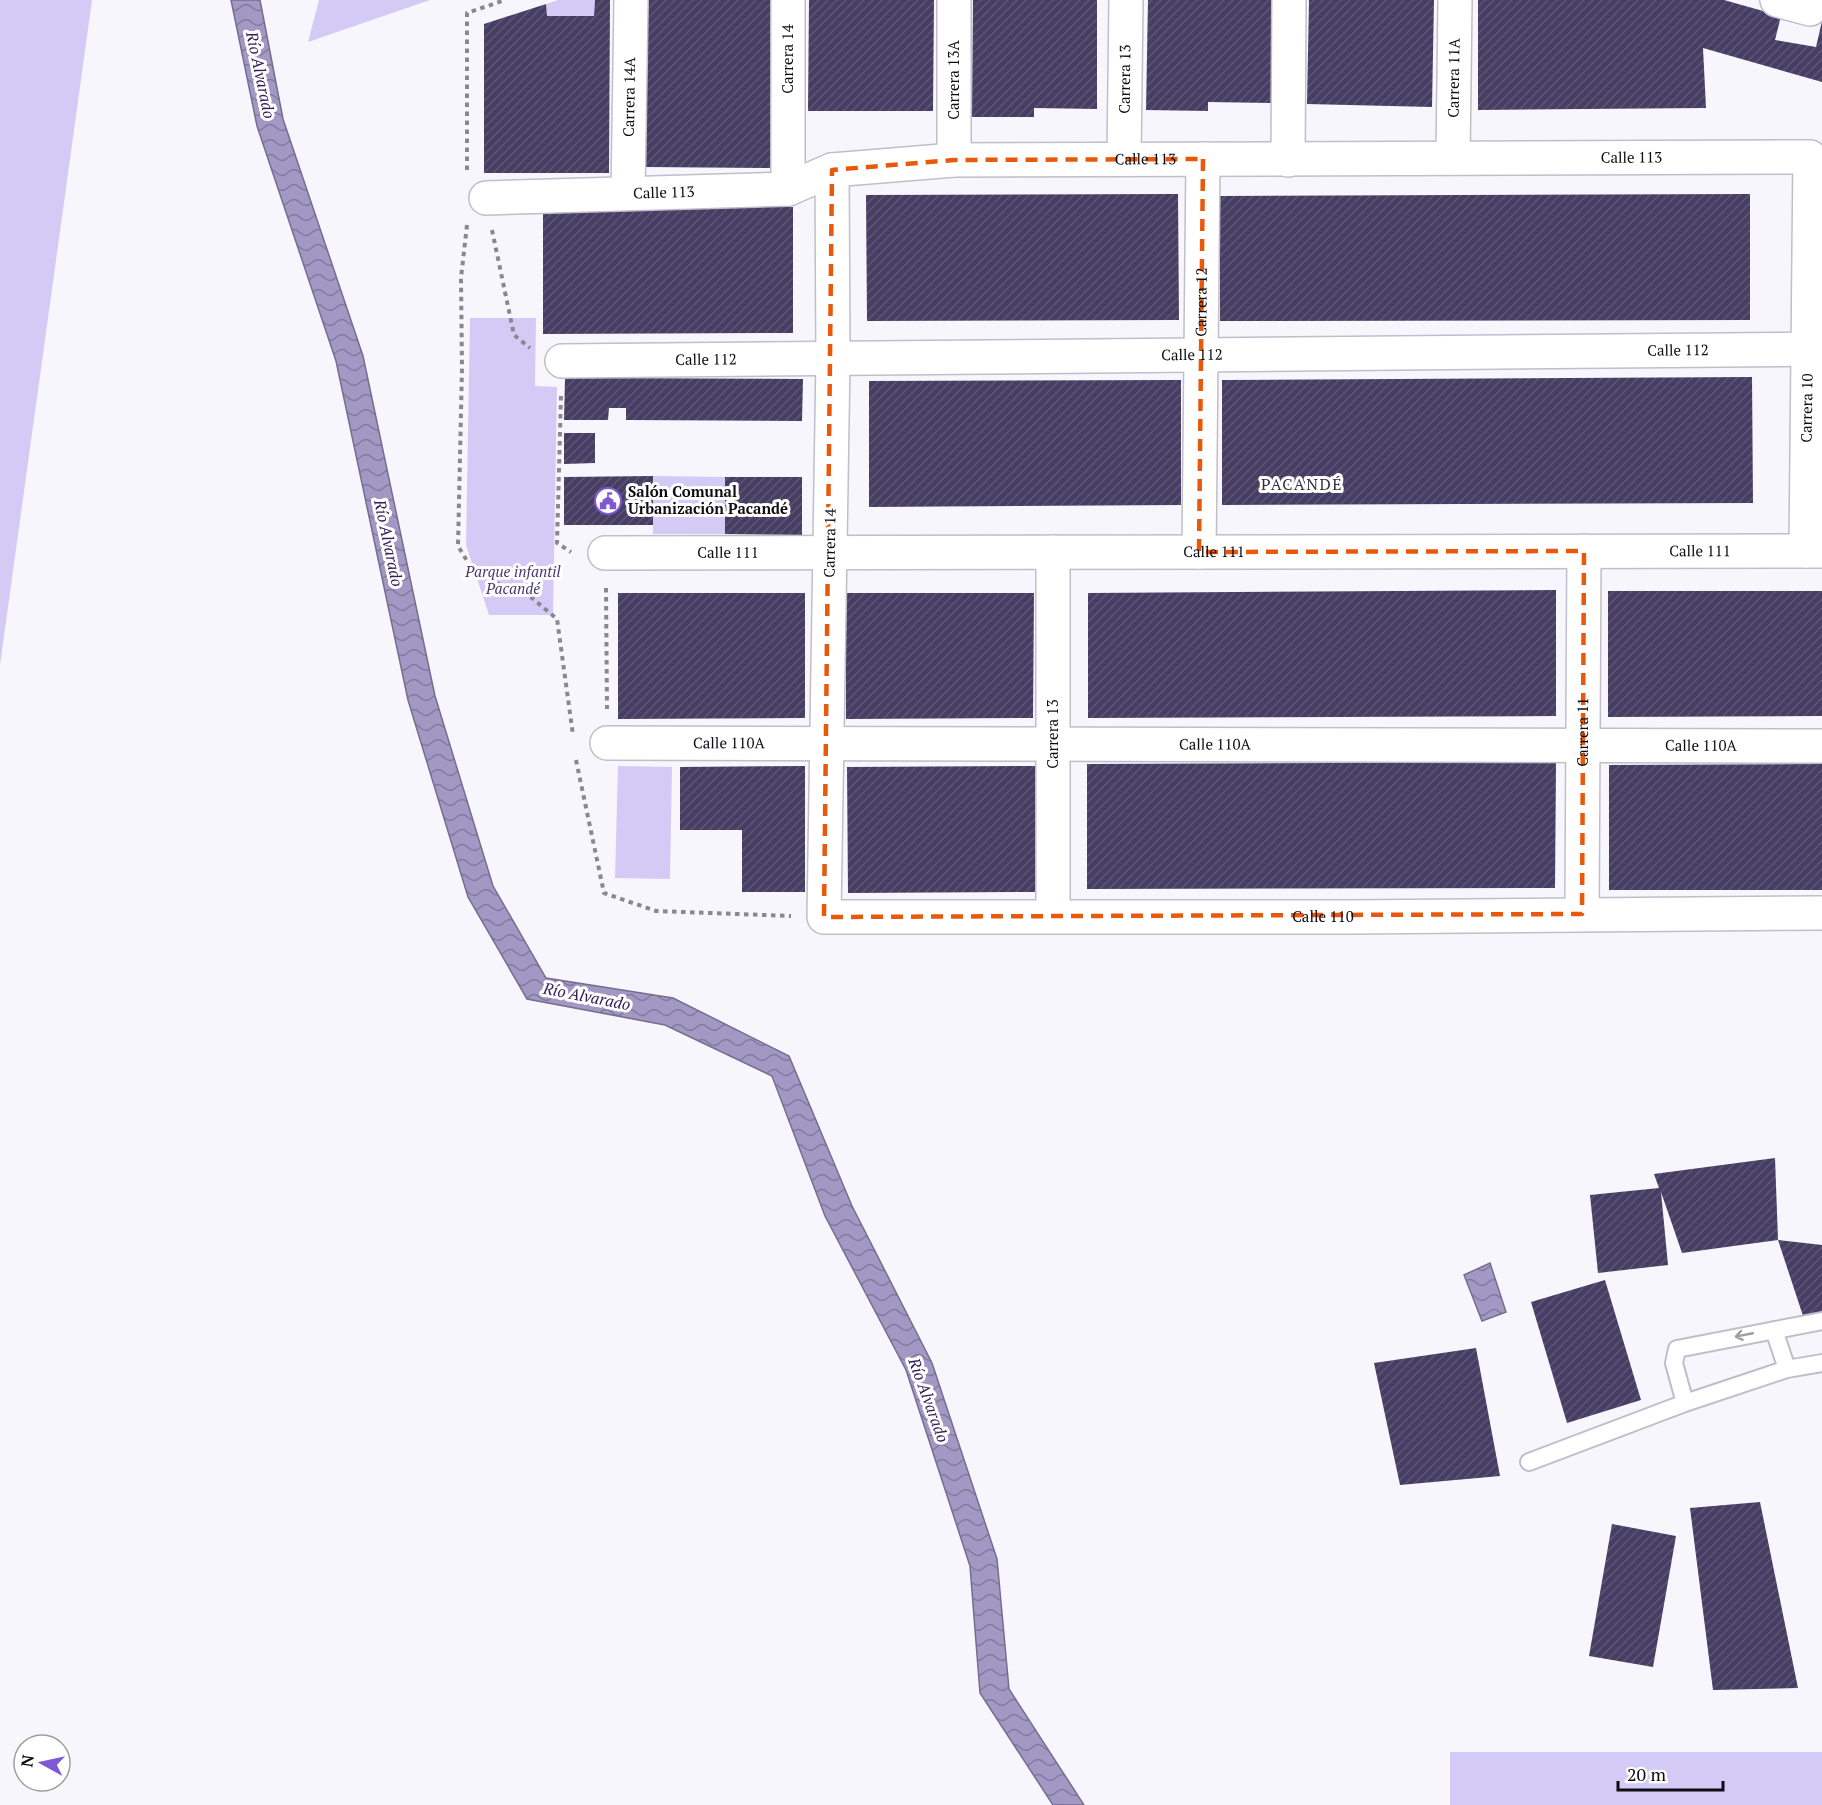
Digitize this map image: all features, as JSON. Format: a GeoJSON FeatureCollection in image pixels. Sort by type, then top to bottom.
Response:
{"type":"FeatureCollection","features":[{"type":"Feature","properties":{"kind":"street","name":"Carrera 14A"},"geometry":{"type":"LineString","coordinates":[[628,193],[631,0]]}},
{"type":"Feature","properties":{"kind":"street","name":"Carrera 14"},"geometry":{"type":"LineString","coordinates":[[788,0],[788,189]]}},
{"type":"Feature","properties":{"kind":"street","name":"Carrera 13A"},"geometry":{"type":"LineString","coordinates":[[954,0],[954,160]]}},
{"type":"Feature","properties":{"kind":"street","name":"Carrera 13"},"geometry":{"type":"LineString","coordinates":[[1124,159],[1126,0]]}},
{"type":"Feature","properties":{"kind":"street"},"geometry":{"type":"LineString","coordinates":[[1288,160],[1289,0]]}},
{"type":"Feature","properties":{"kind":"street","name":"Carrera 11A"},"geometry":{"type":"LineString","coordinates":[[1454,158],[1455,0]]}},
{"type":"Feature","properties":{"kind":"street"},"geometry":{"type":"LineString","coordinates":[[1777,0],[1811,5]]}},
{"type":"Feature","properties":{"kind":"street","name":"Calle 113"},"geometry":{"type":"LineString","coordinates":[[486,198],[788,189],[832,170],[954,160],[1810,157]]}},
{"type":"Feature","properties":{"kind":"street","name":"Carrera 10"},"geometry":{"type":"LineString","coordinates":[[1810,157],[1815,349],[1814,551]]}},
{"type":"Feature","properties":{"kind":"street","name":"Carrera 12"},"geometry":{"type":"LineString","coordinates":[[1199,552],[1203,159]]}},
{"type":"Feature","properties":{"kind":"street","name":"Carrera 14"},"geometry":{"type":"LineString","coordinates":[[824,917],[830,552],[832,170]]}},
{"type":"Feature","properties":{"kind":"street","name":"Calle 112"},"geometry":{"type":"LineString","coordinates":[[562,361],[1815,349]]}},
{"type":"Feature","properties":{"kind":"street","name":"Carrera 11"},"geometry":{"type":"LineString","coordinates":[[1582,914],[1584,551]]}},
{"type":"Feature","properties":{"kind":"street","name":"Calle 111"},"geometry":{"type":"LineString","coordinates":[[605,553],[1814,551]]}},
{"type":"Feature","properties":{"kind":"street","name":"Carrera 13"},"geometry":{"type":"LineString","coordinates":[[1053,552],[1053,916]]}},
{"type":"Feature","properties":{"kind":"street","name":"Calle 110A"},"geometry":{"type":"LineString","coordinates":[[607,743],[1822,746]]}},
{"type":"Feature","properties":{"kind":"street","name":"Calle 110"},"geometry":{"type":"LineString","coordinates":[[824,917],[1350,917],[1822,913]]}},
{"type":"Feature","properties":{"kind":"lane"},"geometry":{"type":"LineString","coordinates":[[1685,1403],[1674,1363],[1677,1349],[1822,1321]]}},
{"type":"Feature","properties":{"kind":"lane"},"geometry":{"type":"LineString","coordinates":[[1774,1330],[1786,1369]]}},
{"type":"Feature","properties":{"kind":"lane"},"geometry":{"type":"LineString","coordinates":[[1529,1462],[1685,1403],[1786,1369],[1822,1363]]}},
{"type":"Feature","properties":{"kind":"path"},"geometry":{"type":"LineString","coordinates":[[467,13],[505,0]]}},
{"type":"Feature","properties":{"kind":"path"},"geometry":{"type":"LineString","coordinates":[[486,198],[468,223],[460,278],[462,368],[458,546],[475,574],[532,598],[558,620],[573,738]]}},
{"type":"Feature","properties":{"kind":"path"},"geometry":{"type":"LineString","coordinates":[[575,749],[604,893],[656,911],[824,917]]}},
{"type":"Feature","properties":{"kind":"highlighted area"},"geometry":{"type":"Polygon","coordinates":[[[1203,159],[1199,552],[1584,551],[1582,914],[824,917],[832,170],[954,160],[1203,159]]]}},
{"type":"Feature","properties":{"kind":"green space"},"geometry":{"type":"Polygon","coordinates":[[[0,0],[92,0],[0,665],[0,0]]]}},
{"type":"Feature","properties":{"kind":"green space"},"geometry":{"type":"Polygon","coordinates":[[[319,0],[430,0],[308,42],[319,0]]]}},
{"type":"Feature","properties":{"kind":"green space"},"geometry":{"type":"Polygon","coordinates":[[[558,0],[595,0],[594,16],[547,16],[546,4],[558,0]]]}},
{"type":"Feature","properties":{"kind":"green space","name":"Parque infantil Pacandé"},"geometry":{"type":"Polygon","coordinates":[[[470,318],[536,318],[535,386],[557,387],[553,615],[489,615],[466,545],[470,318]]]}},
{"type":"Feature","properties":{"kind":"green space"},"geometry":{"type":"Polygon","coordinates":[[[653,476],[725,477],[725,534],[653,534],[653,476]]]}},
{"type":"Feature","properties":{"kind":"green space"},"geometry":{"type":"Polygon","coordinates":[[[618,766],[672,767],[670,879],[615,878],[618,766]]]}},
{"type":"Feature","properties":{"kind":"green space"},"geometry":{"type":"Polygon","coordinates":[[[1450,1752],[1822,1752],[1822,1805],[1450,1805],[1450,1752]]]}},
{"type":"Feature","properties":{"kind":"water","name":"Río Alvarado"},"geometry":{"type":"Polygon","coordinates":[[[231,0],[260,0],[283,119],[363,356],[435,696],[493,886],[546,978],[673,998],[789,1056],[852,1206],[932,1363],[997,1559],[1009,1689],[1084,1805],[1053,1805],[980,1693],[970,1566],[906,1370],[825,1216],[772,1076],[665,1025],[527,999],[468,897],[408,700],[336,361],[257,126],[231,0]]]}},
{"type":"Feature","properties":{"kind":"water"},"geometry":{"type":"Polygon","coordinates":[[[1490,1263],[1506,1312],[1482,1321],[1464,1275],[1490,1263]]]}},
{"type":"Feature","properties":{"kind":"building"},"geometry":{"type":"Polygon","coordinates":[[[595,0],[610,0],[609,173],[484,173],[484,24],[546,4],[547,16],[594,16],[595,0]]]}},
{"type":"Feature","properties":{"kind":"building"},"geometry":{"type":"Polygon","coordinates":[[[646,0],[771,0],[770,168],[645,167],[646,0]]]}},
{"type":"Feature","properties":{"kind":"building"},"geometry":{"type":"Polygon","coordinates":[[[809,0],[934,0],[933,111],[808,111],[809,0]]]}},
{"type":"Feature","properties":{"kind":"building"},"geometry":{"type":"Polygon","coordinates":[[[973,0],[1097,0],[1097,109],[1034,108],[1034,117],[972,117],[973,0]]]}},
{"type":"Feature","properties":{"kind":"building"},"geometry":{"type":"Polygon","coordinates":[[[1148,0],[1273,0],[1271,103],[1208,102],[1208,111],[1146,110],[1148,0]]]}},
{"type":"Feature","properties":{"kind":"building"},"geometry":{"type":"Polygon","coordinates":[[[1309,0],[1434,0],[1432,107],[1307,104],[1309,0]]]}},
{"type":"Feature","properties":{"kind":"building"},"geometry":{"type":"Polygon","coordinates":[[[1478,0],[1724,0],[1781,16],[1775,40],[1816,47],[1822,21],[1822,82],[1703,48],[1706,108],[1478,110],[1478,0]]]}},
{"type":"Feature","properties":{"kind":"building"},"geometry":{"type":"Polygon","coordinates":[[[1178,194],[1179,320],[867,321],[866,195],[1178,194]]]}},
{"type":"Feature","properties":{"kind":"building"},"geometry":{"type":"Polygon","coordinates":[[[1750,194],[1750,320],[1220,321],[1220,196],[1750,194]]]}},
{"type":"Feature","properties":{"kind":"building"},"geometry":{"type":"Polygon","coordinates":[[[793,207],[793,333],[543,334],[543,208],[793,207]]]}},
{"type":"Feature","properties":{"kind":"building"},"geometry":{"type":"Polygon","coordinates":[[[1752,377],[1753,503],[1222,505],[1222,380],[1752,377]]]}},
{"type":"Feature","properties":{"kind":"building"},"geometry":{"type":"Polygon","coordinates":[[[565,378],[803,379],[802,421],[626,420],[626,408],[609,408],[608,420],[564,420],[565,378]]]}},
{"type":"Feature","properties":{"kind":"building"},"geometry":{"type":"Polygon","coordinates":[[[1181,380],[1181,505],[869,507],[869,381],[1181,380]]]}},
{"type":"Feature","properties":{"kind":"building"},"geometry":{"type":"Polygon","coordinates":[[[564,433],[595,433],[595,463],[564,464],[564,433]]]}},
{"type":"Feature","properties":{"kind":"building","name":"Salón Comunal Urbanización Pacandé"},"geometry":{"type":"Polygon","coordinates":[[[653,476],[653,525],[564,525],[564,477],[653,476]]]}},
{"type":"Feature","properties":{"kind":"building"},"geometry":{"type":"Polygon","coordinates":[[[725,477],[802,477],[802,535],[725,534],[725,477]]]}},
{"type":"Feature","properties":{"kind":"building"},"geometry":{"type":"Polygon","coordinates":[[[1556,590],[1556,716],[1088,718],[1088,593],[1556,590]]]}},
{"type":"Feature","properties":{"kind":"building"},"geometry":{"type":"Polygon","coordinates":[[[1608,591],[1822,591],[1822,716],[1608,717],[1608,591]]]}},
{"type":"Feature","properties":{"kind":"building"},"geometry":{"type":"Polygon","coordinates":[[[618,593],[805,593],[805,718],[618,719],[618,593]]]}},
{"type":"Feature","properties":{"kind":"building"},"geometry":{"type":"Polygon","coordinates":[[[846,593],[1034,593],[1033,718],[846,719],[846,593]]]}},
{"type":"Feature","properties":{"kind":"building"},"geometry":{"type":"Polygon","coordinates":[[[1556,762],[1555,888],[1087,889],[1087,764],[1556,762]]]}},
{"type":"Feature","properties":{"kind":"building"},"geometry":{"type":"Polygon","coordinates":[[[1822,764],[1822,890],[1609,890],[1609,765],[1822,764]]]}},
{"type":"Feature","properties":{"kind":"building"},"geometry":{"type":"Polygon","coordinates":[[[805,766],[805,892],[742,892],[742,830],[680,830],[680,767],[805,766]]]}},
{"type":"Feature","properties":{"kind":"building"},"geometry":{"type":"Polygon","coordinates":[[[1035,766],[1035,892],[848,893],[847,767],[1035,766]]]}},
{"type":"Feature","properties":{"kind":"building"},"geometry":{"type":"Polygon","coordinates":[[[1775,1158],[1778,1240],[1682,1253],[1661,1192],[1668,1265],[1598,1273],[1590,1195],[1659,1188],[1654,1174],[1775,1158]]]}},
{"type":"Feature","properties":{"kind":"building"},"geometry":{"type":"Polygon","coordinates":[[[1778,1240],[1822,1245],[1822,1319],[1805,1322],[1778,1240]]]}},
{"type":"Feature","properties":{"kind":"building"},"geometry":{"type":"Polygon","coordinates":[[[1605,1280],[1641,1400],[1567,1423],[1531,1302],[1605,1280]]]}},
{"type":"Feature","properties":{"kind":"building"},"geometry":{"type":"Polygon","coordinates":[[[1476,1348],[1500,1476],[1400,1485],[1374,1363],[1476,1348]]]}},
{"type":"Feature","properties":{"kind":"building"},"geometry":{"type":"Polygon","coordinates":[[[1760,1502],[1798,1688],[1713,1690],[1690,1508],[1760,1502]]]}},
{"type":"Feature","properties":{"kind":"building"},"geometry":{"type":"Polygon","coordinates":[[[1612,1524],[1676,1536],[1653,1667],[1589,1656],[1612,1524]]]}},
{"type":"Feature","properties":{"kind":"place","name":"Salón Comunal Urbanización Pacandé"},"geometry":{"type":"Point","coordinates":[608,501]}},
{"type":"Feature","properties":{"kind":"district","name":"PACANDÉ"},"geometry":{"type":"Point","coordinates":[1302,484]}}]}
